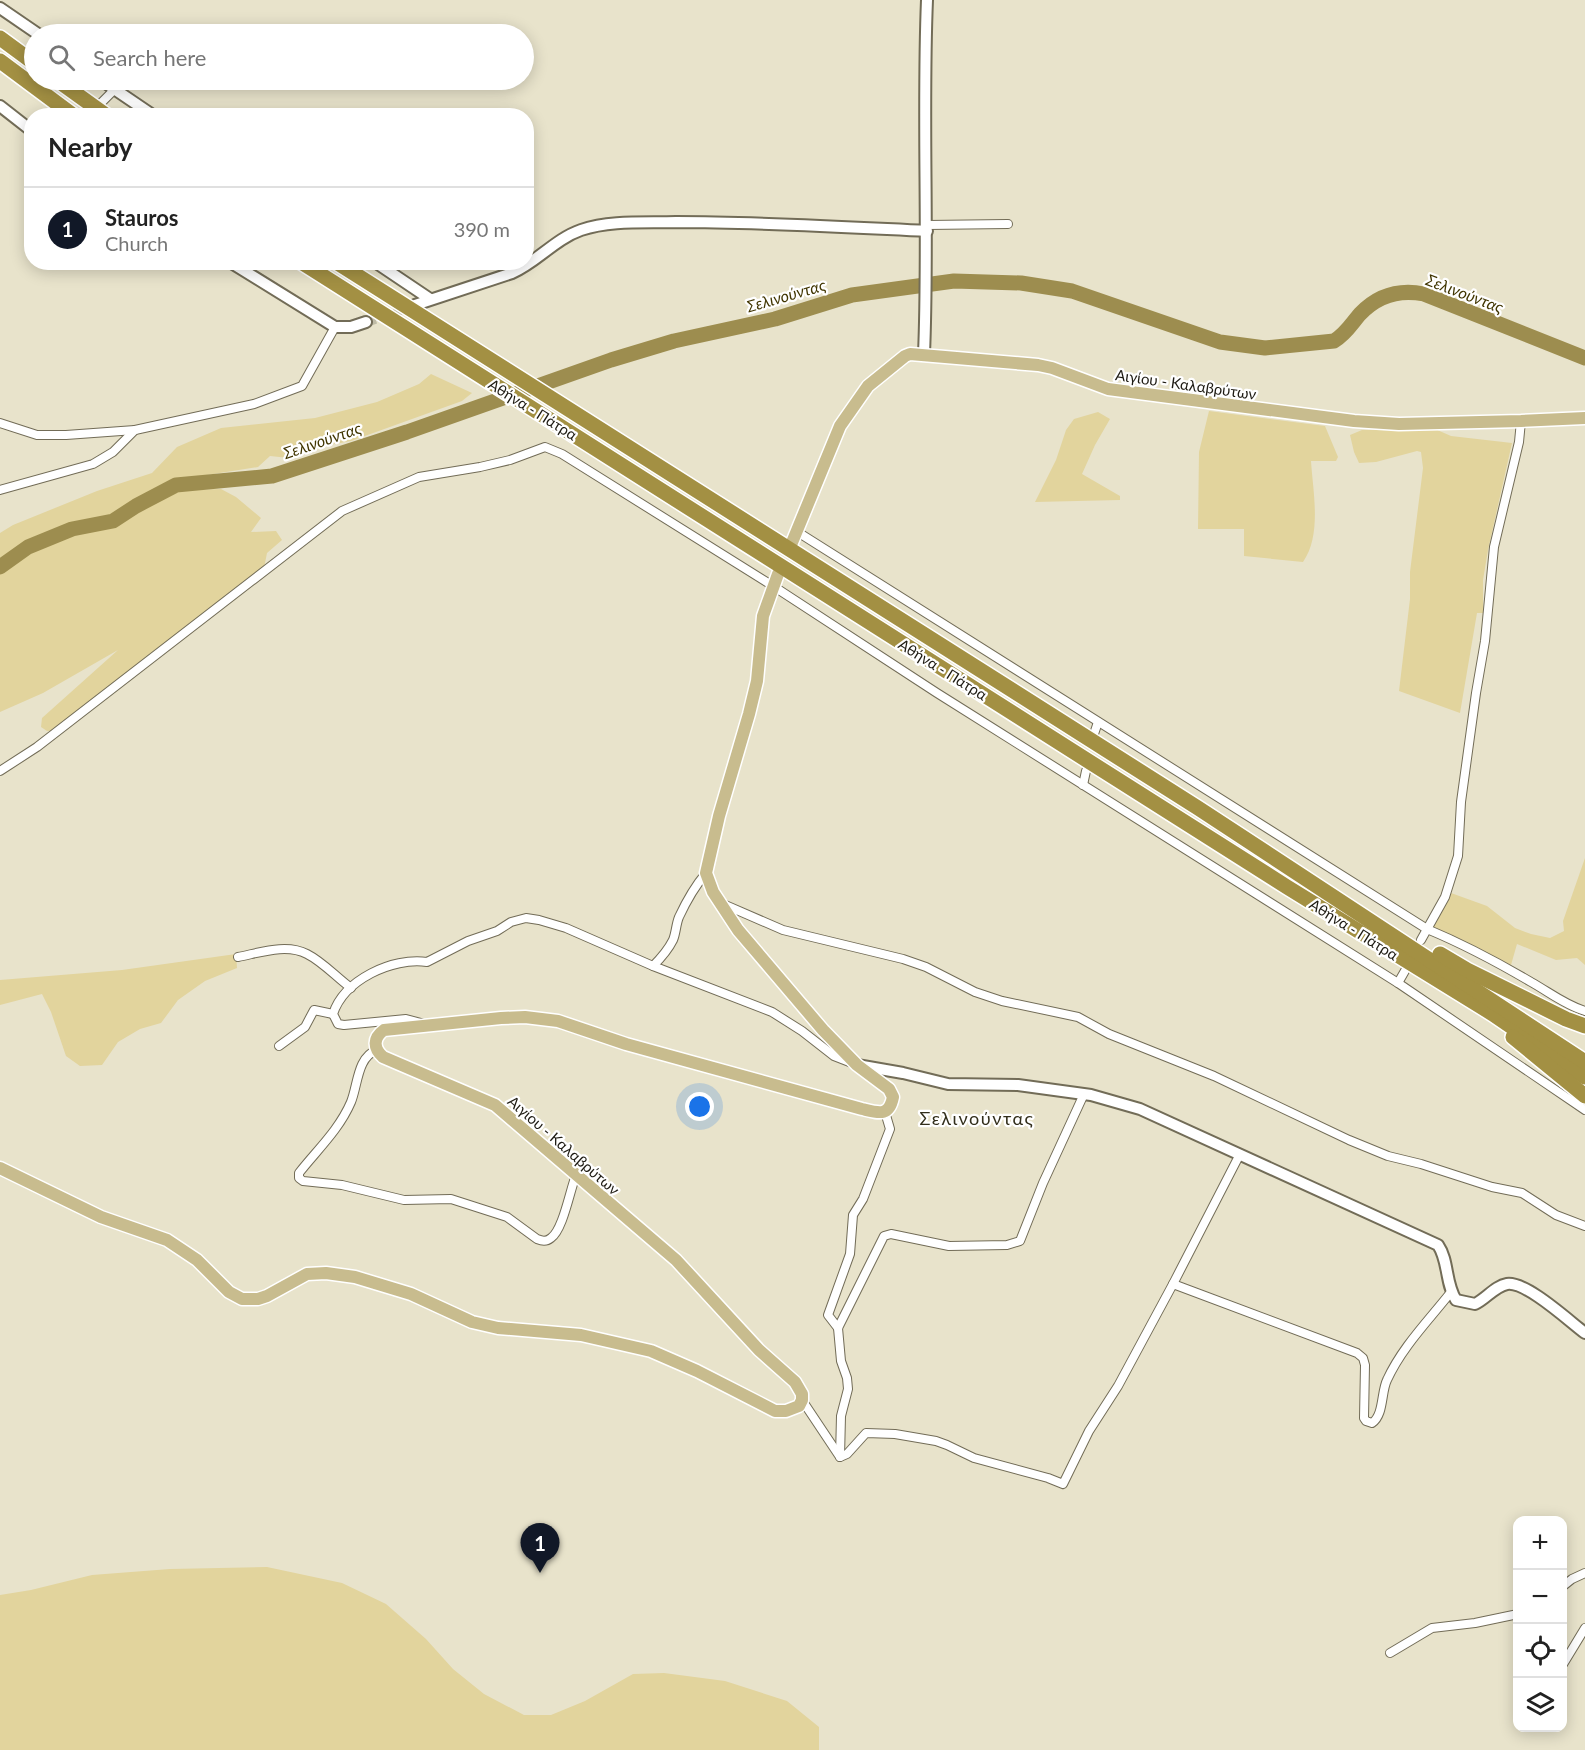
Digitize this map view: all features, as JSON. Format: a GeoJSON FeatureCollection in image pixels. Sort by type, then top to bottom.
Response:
{"type":"FeatureCollection","features":[{"type":"Feature","properties":{"kind":"highway"},"geometry":{"type":"LineString","coordinates":[[0,38],[24,56]]}},
{"type":"Feature","properties":{"kind":"highway"},"geometry":{"type":"LineString","coordinates":[[0,61],[24,79]]}},
{"type":"Feature","properties":{"kind":"highway"},"geometry":{"type":"LineString","coordinates":[[39,90],[63,108]]}},
{"type":"Feature","properties":{"kind":"highway"},"geometry":{"type":"LineString","coordinates":[[73,90],[102,108]]}},
{"type":"Feature","properties":{"kind":"highway","name":"Αθήνα - Πάτρα"},"geometry":{"type":"LineString","coordinates":[[314,270],[1367,937],[1493,1014],[1585,1077]]}},
{"type":"Feature","properties":{"kind":"highway","name":"Αθήνα - Πάτρα"},"geometry":{"type":"LineString","coordinates":[[349,270],[1198,808],[1585,1062]]}},
{"type":"Feature","properties":{"kind":"highway"},"geometry":{"type":"LineString","coordinates":[[1382,928],[1417,940],[1467,970],[1566,1019],[1585,1026]]}},
{"type":"Feature","properties":{"kind":"highway"},"geometry":{"type":"LineString","coordinates":[[1493,1014],[1517,1042],[1585,1096]]}},
{"type":"Feature","properties":{"kind":"main road","name":"Αιγίου - Καλαβρύτων"},"geometry":{"type":"LineString","coordinates":[[792,545],[840,426],[868,386],[910,354],[1038,365],[1108,389],[1354,421],[1521,422],[1585,418]]}},
{"type":"Feature","properties":{"kind":"main road"},"geometry":{"type":"LineString","coordinates":[[377,1050],[376,1038],[384,1030],[517,1017],[558,1021],[626,1044],[876,1113],[885,1112],[890,1108],[893,1097],[889,1089],[857,1065],[823,1030],[738,930],[713,892],[706,873],[719,816],[757,681],[763,616],[775,580]]}},
{"type":"Feature","properties":{"kind":"main road","name":"Αιγίου - Καλαβρύτων"},"geometry":{"type":"LineString","coordinates":[[377,1050],[383,1057],[495,1106],[682,1266],[759,1350],[795,1382],[802,1394],[802,1400]]}},
{"type":"Feature","properties":{"kind":"main road"},"geometry":{"type":"LineString","coordinates":[[0,1168],[101,1216],[167,1240],[197,1260],[228,1292],[242,1299],[258,1299],[267,1296],[308,1274],[326,1273],[355,1277],[411,1294],[472,1322],[498,1328],[581,1335],[651,1351],[697,1371],[775,1411],[793,1410],[802,1400]]}},
{"type":"Feature","properties":{"kind":"street"},"geometry":{"type":"LineString","coordinates":[[924,354],[927,248],[925,57],[927,0]]}},
{"type":"Feature","properties":{"kind":"street"},"geometry":{"type":"LineString","coordinates":[[0,8],[24,24]]}},
{"type":"Feature","properties":{"kind":"street"},"geometry":{"type":"LineString","coordinates":[[105,108],[114,90]]}},
{"type":"Feature","properties":{"kind":"street"},"geometry":{"type":"LineString","coordinates":[[116,90],[142,108]]}},
{"type":"Feature","properties":{"kind":"street"},"geometry":{"type":"LineString","coordinates":[[0,106],[24,124]]}},
{"type":"Feature","properties":{"kind":"street"},"geometry":{"type":"LineString","coordinates":[[534,260],[574,233],[609,225],[705,222],[927,228],[1008,225]]}},
{"type":"Feature","properties":{"kind":"street"},"geometry":{"type":"LineString","coordinates":[[243,270],[335,327],[345,328],[366,322]]}},
{"type":"Feature","properties":{"kind":"street"},"geometry":{"type":"LineString","coordinates":[[387,270],[430,299]]}},
{"type":"Feature","properties":{"kind":"street"},"geometry":{"type":"LineString","coordinates":[[415,305],[518,270]]}},
{"type":"Feature","properties":{"kind":"street"},"geometry":{"type":"LineString","coordinates":[[0,423],[37,435],[135,430],[254,404],[302,386],[335,327]]}},
{"type":"Feature","properties":{"kind":"street"},"geometry":{"type":"LineString","coordinates":[[1421,940],[1445,897],[1458,856],[1461,802],[1485,641],[1494,547],[1519,442],[1521,422]]}},
{"type":"Feature","properties":{"kind":"street"},"geometry":{"type":"LineString","coordinates":[[0,490],[93,464],[113,452],[135,430]]}},
{"type":"Feature","properties":{"kind":"street"},"geometry":{"type":"LineString","coordinates":[[0,771],[37,747],[342,511],[419,477],[490,464],[546,447],[562,454],[775,580],[937,693],[1398,983],[1468,1033],[1585,1110]]}},
{"type":"Feature","properties":{"kind":"street"},"geometry":{"type":"LineString","coordinates":[[796,531],[1426,929],[1468,948],[1585,1011]]}},
{"type":"Feature","properties":{"kind":"street"},"geometry":{"type":"LineString","coordinates":[[1093,737],[1098,722]]}},
{"type":"Feature","properties":{"kind":"street"},"geometry":{"type":"LineString","coordinates":[[1083,784],[1086,771]]}},
{"type":"Feature","properties":{"kind":"street"},"geometry":{"type":"LineString","coordinates":[[653,966],[663,956],[673,940],[678,920],[706,873]]}},
{"type":"Feature","properties":{"kind":"street"},"geometry":{"type":"LineString","coordinates":[[720,903],[783,930],[926,967],[975,992],[1002,1001],[1078,1017],[1109,1034],[1214,1076],[1348,1140],[1388,1156],[1492,1187],[1522,1193],[1561,1217],[1585,1226]]}},
{"type":"Feature","properties":{"kind":"street"},"geometry":{"type":"LineString","coordinates":[[333,1014],[356,981],[372,972],[405,963],[427,962],[468,941],[503,928],[511,922],[526,918],[539,920],[566,928],[653,966],[772,1012],[802,1031],[834,1056],[857,1065],[903,1072],[948,1084],[1018,1085],[1084,1094],[1117,1101],[1147,1111],[1438,1245],[1442,1251],[1450,1292],[1456,1300],[1475,1304],[1500,1287],[1508,1284],[1518,1285],[1530,1291],[1585,1333]]}},
{"type":"Feature","properties":{"kind":"street"},"geometry":{"type":"LineString","coordinates":[[238,957],[265,951],[294,950],[305,953],[351,988]]}},
{"type":"Feature","properties":{"kind":"street"},"geometry":{"type":"LineString","coordinates":[[1398,983],[1406,969]]}},
{"type":"Feature","properties":{"kind":"street"},"geometry":{"type":"LineString","coordinates":[[279,1046],[304,1027],[314,1010],[333,1014]]}},
{"type":"Feature","properties":{"kind":"street"},"geometry":{"type":"LineString","coordinates":[[333,1014],[338,1024],[405,1019],[434,1026]]}},
{"type":"Feature","properties":{"kind":"street"},"geometry":{"type":"LineString","coordinates":[[377,1050],[370,1052],[364,1060],[351,1100],[341,1120],[324,1145],[301,1171],[299,1178],[303,1181],[342,1185],[404,1200],[451,1199],[507,1217],[543,1241],[550,1239],[557,1231],[576,1175]]}},
{"type":"Feature","properties":{"kind":"street"},"geometry":{"type":"LineString","coordinates":[[837,1328],[886,1234],[949,1246],[1007,1245],[1020,1241],[1043,1183],[1084,1094]]}},
{"type":"Feature","properties":{"kind":"street"},"geometry":{"type":"LineString","coordinates":[[840,1456],[841,1416],[848,1389],[839,1353],[837,1328],[828,1315],[850,1254],[853,1215],[863,1199],[890,1129],[885,1112]]}},
{"type":"Feature","properties":{"kind":"street"},"geometry":{"type":"LineString","coordinates":[[840,1456],[845,1456],[866,1433],[895,1434],[947,1445],[974,1458],[1063,1484],[1089,1431],[1118,1386],[1173,1284],[1240,1154]]}},
{"type":"Feature","properties":{"kind":"street"},"geometry":{"type":"LineString","coordinates":[[1173,1284],[1357,1353],[1363,1358],[1365,1365],[1364,1418],[1372,1423],[1378,1416],[1384,1386],[1391,1372],[1412,1340],[1450,1292]]}},
{"type":"Feature","properties":{"kind":"street"},"geometry":{"type":"LineString","coordinates":[[802,1400],[840,1456]]}},
{"type":"Feature","properties":{"kind":"street"},"geometry":{"type":"LineString","coordinates":[[1567,1583],[1585,1573]]}},
{"type":"Feature","properties":{"kind":"street"},"geometry":{"type":"LineString","coordinates":[[1390,1653],[1432,1628],[1475,1623],[1513,1615]]}},
{"type":"Feature","properties":{"kind":"street"},"geometry":{"type":"LineString","coordinates":[[1567,1659],[1585,1628]]}},
{"type":"Feature","properties":{"kind":"shaded area"},"geometry":{"type":"Polygon","coordinates":[[[431,374],[472,393],[462,401],[351,441],[313,448],[289,458],[270,456],[258,467],[182,479],[182,490],[221,489],[236,497],[261,518],[251,532],[276,531],[282,540],[267,553],[264,568],[53,731],[47,731],[41,727],[42,718],[118,650],[43,693],[0,712],[0,533],[13,525],[97,491],[152,473],[177,447],[221,428],[315,418],[377,402],[419,384],[431,374]]]}},
{"type":"Feature","properties":{"kind":"shaded area"},"geometry":{"type":"Polygon","coordinates":[[[1209,411],[1325,426],[1338,457],[1336,461],[1311,461],[1315,513],[1313,539],[1303,562],[1244,556],[1244,529],[1198,529],[1199,452],[1209,411]]]}},
{"type":"Feature","properties":{"kind":"shaded area"},"geometry":{"type":"Polygon","coordinates":[[[1098,412],[1110,419],[1082,474],[1120,496],[1120,500],[1035,502],[1056,460],[1066,430],[1074,419],[1098,412]]]}},
{"type":"Feature","properties":{"kind":"shaded area"},"geometry":{"type":"Polygon","coordinates":[[[1435,429],[1451,436],[1512,443],[1488,550],[1483,580],[1483,613],[1477,613],[1460,713],[1399,691],[1423,468],[1421,452],[1417,451],[1376,462],[1359,463],[1350,435],[1362,430],[1435,429]]]}},
{"type":"Feature","properties":{"kind":"shaded area"},"geometry":{"type":"Polygon","coordinates":[[[1585,858],[1585,965],[1577,958],[1556,960],[1517,944],[1511,965],[1430,927],[1451,893],[1487,906],[1515,928],[1550,938],[1564,931],[1563,921],[1585,858]]]}},
{"type":"Feature","properties":{"kind":"shaded area"},"geometry":{"type":"Polygon","coordinates":[[[236,954],[237,968],[205,981],[178,1000],[161,1023],[140,1029],[118,1042],[102,1065],[80,1066],[66,1056],[51,1012],[42,994],[0,1005],[0,980],[122,970],[236,954]]]}},
{"type":"Feature","properties":{"kind":"shaded area"},"geometry":{"type":"Polygon","coordinates":[[[267,1567],[342,1583],[386,1604],[426,1639],[453,1669],[484,1694],[524,1715],[551,1715],[585,1701],[633,1674],[664,1673],[725,1681],[787,1701],[819,1727],[819,1750],[0,1750],[0,1595],[92,1575],[170,1569],[267,1567]]]}},
{"type":"Feature","properties":{"kind":"waterway","name":"Σελινούντας"},"geometry":{"type":"LineString","coordinates":[[0,567],[28,547],[72,529],[113,521],[176,485],[272,476],[407,432],[611,360],[674,341],[775,319],[852,295],[954,281],[1021,283],[1072,291],[1220,342],[1265,348],[1334,341],[1374,302],[1398,293],[1424,294],[1585,358]]}},
{"type":"Feature","properties":{"kind":"tunnel"},"geometry":{"type":"LineString","coordinates":[[366,322],[412,306]]}},
{"type":"Feature","properties":{"kind":"place","name":"Stauros"},"geometry":{"type":"Point","coordinates":[540,1573]}},
{"type":"Feature","properties":{"kind":"district","name":"Σελινούντας"},"geometry":{"type":"Point","coordinates":[977,1118]}}]}
